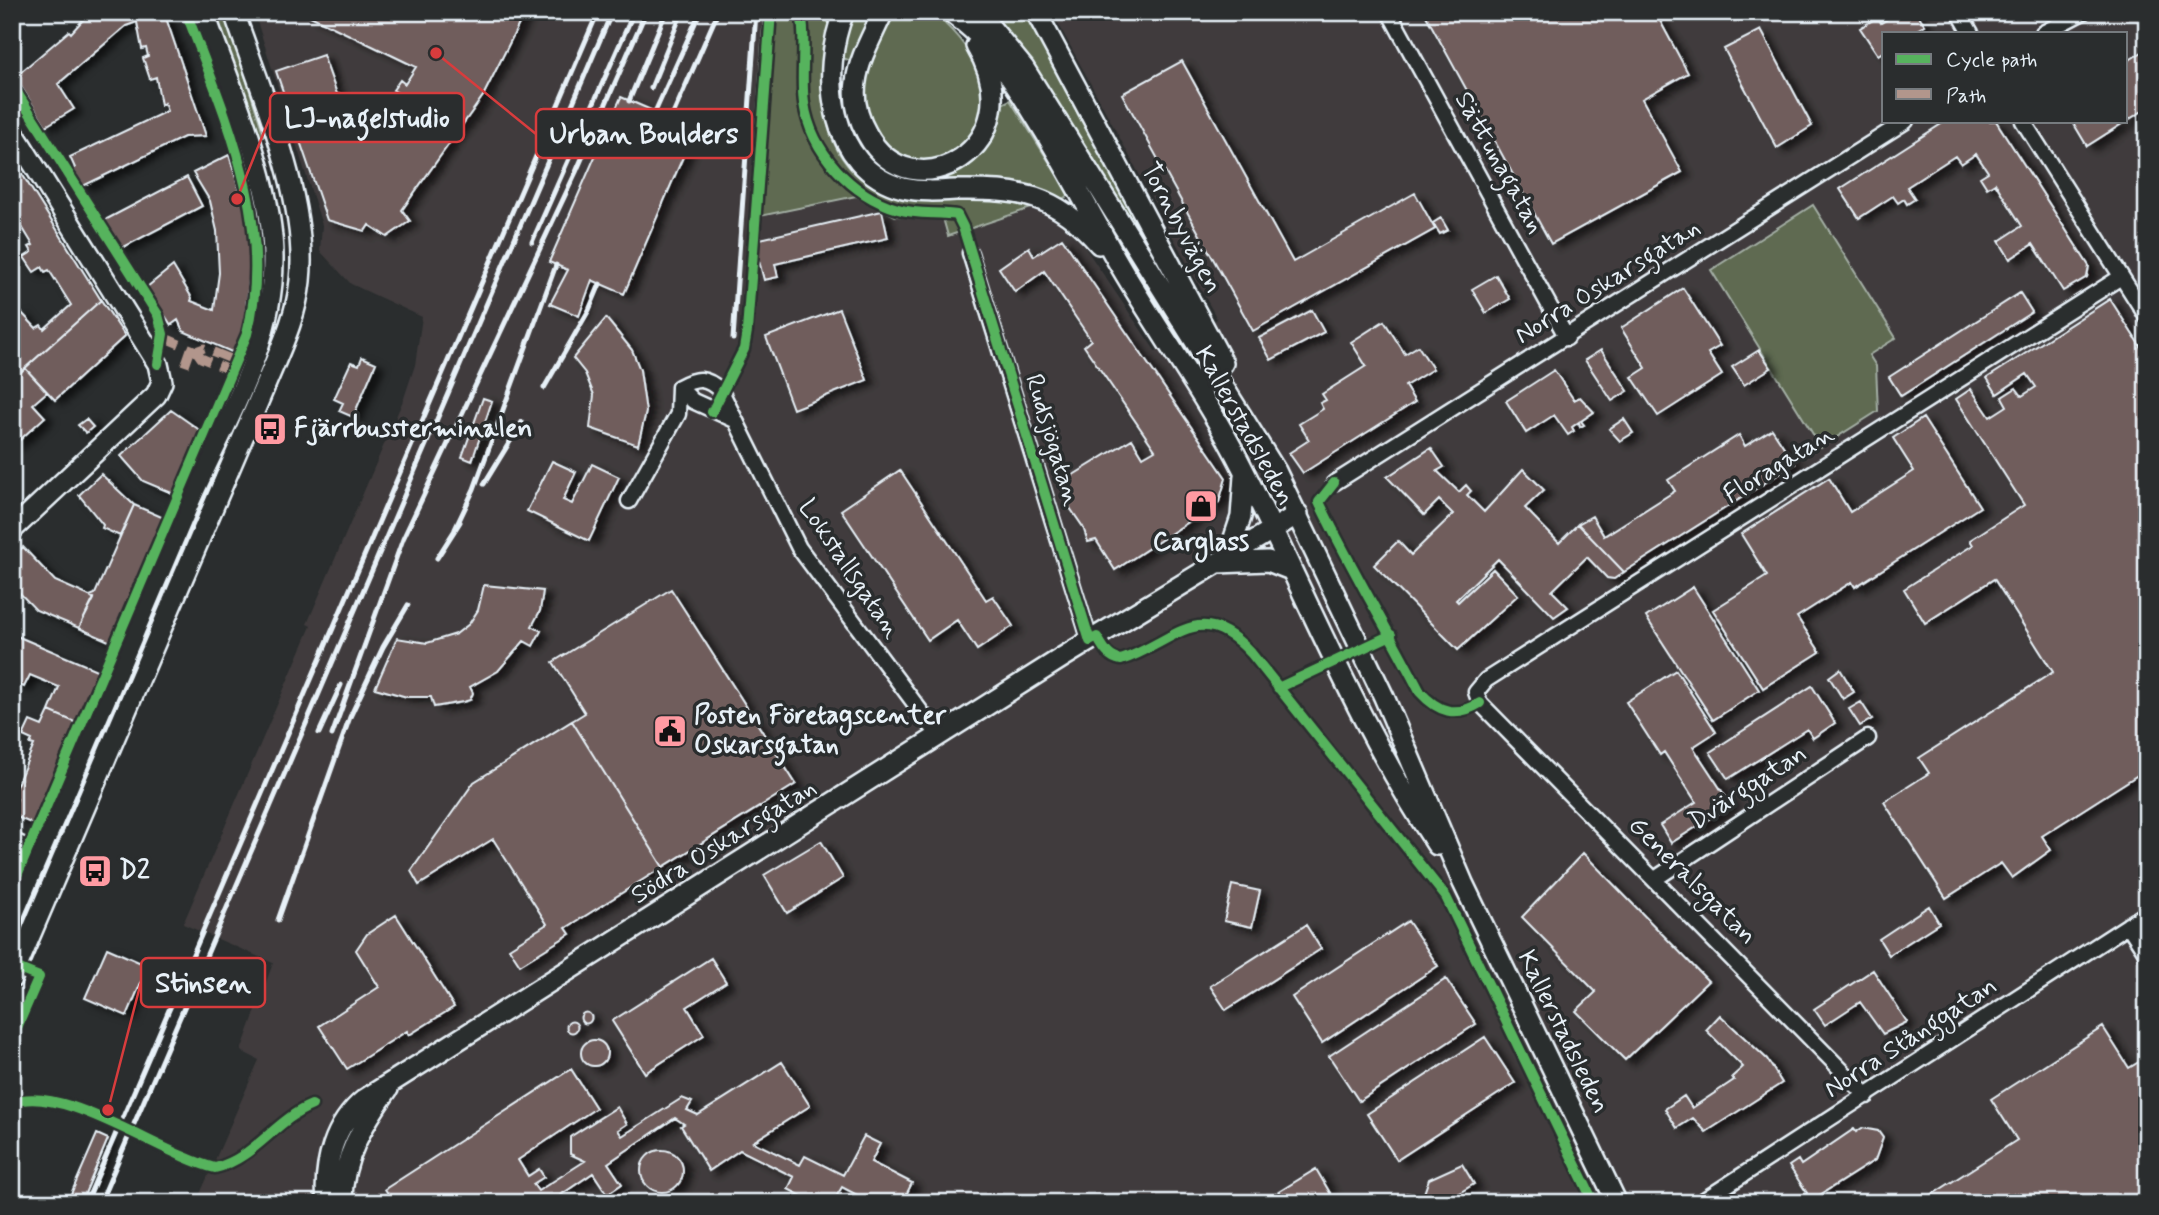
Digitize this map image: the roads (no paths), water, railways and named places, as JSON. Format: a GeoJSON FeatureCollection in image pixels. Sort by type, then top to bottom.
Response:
{"type":"FeatureCollection","features":[{"type":"Feature","properties":{"kind":"main road"},"geometry":{"type":"LineString","coordinates":[[12,917],[208,458],[263,339],[273,285],[271,228],[258,170],[204,12]]}},
{"type":"Feature","properties":{"kind":"main road"},"geometry":{"type":"LineString","coordinates":[[12,978],[273,367],[297,301],[301,257],[298,220],[278,144],[234,12]]}},
{"type":"Feature","properties":{"kind":"main road"},"geometry":{"type":"LineString","coordinates":[[844,12],[834,50],[832,96],[842,135],[866,167],[882,179],[920,191],[988,190],[1043,199],[1067,212],[1084,227],[1128,279]]}},
{"type":"Feature","properties":{"kind":"main road"},"geometry":{"type":"LineString","coordinates":[[883,12],[859,66],[855,105],[870,141],[882,154],[913,169],[946,166],[974,150],[989,125],[993,109],[988,72],[979,51],[952,13]]}},
{"type":"Feature","properties":{"kind":"main road","name":"Kallerstadsleden"},"geometry":{"type":"LineString","coordinates":[[978,12],[1024,68],[1276,471],[1384,697],[1463,883],[1617,1203]]}},
{"type":"Feature","properties":{"kind":"main road","name":"Tornbyvägen"},"geometry":{"type":"LineString","coordinates":[[1036,12],[1238,392],[1276,471]]}},
{"type":"Feature","properties":{"kind":"main road","name":"Kallerstadsleden"},"geometry":{"type":"LineString","coordinates":[[952,13],[985,42],[1009,77],[1128,279],[1213,413],[1244,471],[1355,707],[1405,796],[1463,883]]}},
{"type":"Feature","properties":{"kind":"main road"},"geometry":{"type":"LineString","coordinates":[[12,130],[158,364],[162,382],[156,395],[12,530]]}},
{"type":"Feature","properties":{"kind":"main road"},"geometry":{"type":"LineString","coordinates":[[1244,471],[1241,517],[1221,559],[1268,561],[1291,570]]}},
{"type":"Feature","properties":{"kind":"main road","name":"Södra Oskarsgatan"},"geometry":{"type":"LineString","coordinates":[[327,1203],[329,1156],[341,1126],[359,1104],[1090,641],[1298,514]]}},
{"type":"Feature","properties":{"kind":"main road","name":"Södra Oskarsgatan"},"geometry":{"type":"LineString","coordinates":[[342,1203],[345,1173],[357,1136],[393,1081]]}},
{"type":"Feature","properties":{"kind":"street","name":"Sättunagatan"},"geometry":{"type":"LineString","coordinates":[[1389,12],[1567,338]]}},
{"type":"Feature","properties":{"kind":"street"},"geometry":{"type":"LineString","coordinates":[[1959,12],[1970,32]]}},
{"type":"Feature","properties":{"kind":"street"},"geometry":{"type":"LineString","coordinates":[[2045,32],[2083,12]]}},
{"type":"Feature","properties":{"kind":"street","name":"Norra Oskarsgatan"},"geometry":{"type":"LineString","coordinates":[[1335,483],[1904,122]]}},
{"type":"Feature","properties":{"kind":"street"},"geometry":{"type":"LineString","coordinates":[[2024,122],[2147,317]]}},
{"type":"Feature","properties":{"kind":"street","name":"Rudsjögatan"},"geometry":{"type":"LineString","coordinates":[[970,253],[1090,641]]}},
{"type":"Feature","properties":{"kind":"street","name":"Floragatan"},"geometry":{"type":"LineString","coordinates":[[1480,703],[1476,692],[1486,680],[2121,277]]}},
{"type":"Feature","properties":{"kind":"street","name":"Lokstallsgatan"},"geometry":{"type":"LineString","coordinates":[[680,387],[695,378],[709,380],[725,398],[799,548],[939,736]]}},
{"type":"Feature","properties":{"kind":"street"},"geometry":{"type":"LineString","coordinates":[[680,387],[693,401],[735,420]]}},
{"type":"Feature","properties":{"kind":"street"},"geometry":{"type":"LineString","coordinates":[[629,500],[678,414],[680,387]]}},
{"type":"Feature","properties":{"kind":"street","name":"Generalsgatan"},"geometry":{"type":"LineString","coordinates":[[1480,703],[1867,1096]]}},
{"type":"Feature","properties":{"kind":"street","name":"Dvärggatan"},"geometry":{"type":"LineString","coordinates":[[1655,879],[1868,738]]}},
{"type":"Feature","properties":{"kind":"street"},"geometry":{"type":"LineString","coordinates":[[12,840],[40,853]]}},
{"type":"Feature","properties":{"kind":"street","name":"Norra Stånggatan"},"geometry":{"type":"LineString","coordinates":[[1701,1202],[2147,913]]}},
{"type":"Feature","properties":{"kind":"street"},"geometry":{"type":"LineString","coordinates":[[2128,925],[2147,954]]}},
{"type":"Feature","properties":{"kind":"railway"},"geometry":{"type":"LineString","coordinates":[[86,1203],[598,12]]}},
{"type":"Feature","properties":{"kind":"railway"},"geometry":{"type":"LineString","coordinates":[[100,1203],[612,12]]}},
{"type":"Feature","properties":{"kind":"railway"},"geometry":{"type":"LineString","coordinates":[[532,242],[634,12]]}},
{"type":"Feature","properties":{"kind":"railway"},"geometry":{"type":"LineString","coordinates":[[332,735],[403,539],[576,172],[646,12]]}},
{"type":"Feature","properties":{"kind":"railway"},"geometry":{"type":"LineString","coordinates":[[629,101],[666,12]]}},
{"type":"Feature","properties":{"kind":"railway"},"geometry":{"type":"LineString","coordinates":[[651,88],[682,12]]}},
{"type":"Feature","properties":{"kind":"railway"},"geometry":{"type":"LineString","coordinates":[[655,112],[700,12]]}},
{"type":"Feature","properties":{"kind":"railway"},"geometry":{"type":"LineString","coordinates":[[671,119],[718,12]]}},
{"type":"Feature","properties":{"kind":"railway"},"geometry":{"type":"LineString","coordinates":[[733,339],[756,12]]}},
{"type":"Feature","properties":{"kind":"railway"},"geometry":{"type":"LineString","coordinates":[[455,529],[474,489],[556,265]]}},
{"type":"Feature","properties":{"kind":"railway"},"geometry":{"type":"LineString","coordinates":[[544,388],[589,310],[600,284]]}},
{"type":"Feature","properties":{"kind":"railway"},"geometry":{"type":"LineString","coordinates":[[484,484],[522,422]]}},
{"type":"Feature","properties":{"kind":"railway"},"geometry":{"type":"LineString","coordinates":[[437,558],[460,522]]}},
{"type":"Feature","properties":{"kind":"railway"},"geometry":{"type":"LineString","coordinates":[[278,920],[350,717],[383,647],[408,605]]}},
{"type":"Feature","properties":{"kind":"railway"},"geometry":{"type":"LineString","coordinates":[[319,733],[341,685]]}},
{"type":"Feature","properties":{"kind":"place","name":"Urban Boulders"},"geometry":{"type":"Point","coordinates":[436,53]}},
{"type":"Feature","properties":{"kind":"place","name":"LJ-nagelstudio"},"geometry":{"type":"Point","coordinates":[237,199]}},
{"type":"Feature","properties":{"kind":"place","name":"Fjärrbussterminalen"},"geometry":{"type":"Point","coordinates":[270,429]}},
{"type":"Feature","properties":{"kind":"place","name":"Carglass"},"geometry":{"type":"Point","coordinates":[1201,506]}},
{"type":"Feature","properties":{"kind":"place","name":"Posten Företagscenter Oskarsgatan"},"geometry":{"type":"Point","coordinates":[670,731]}},
{"type":"Feature","properties":{"kind":"place","name":"D2"},"geometry":{"type":"Point","coordinates":[95,871]}},
{"type":"Feature","properties":{"kind":"place","name":"Stinsen"},"geometry":{"type":"Point","coordinates":[108,1110]}}]}
